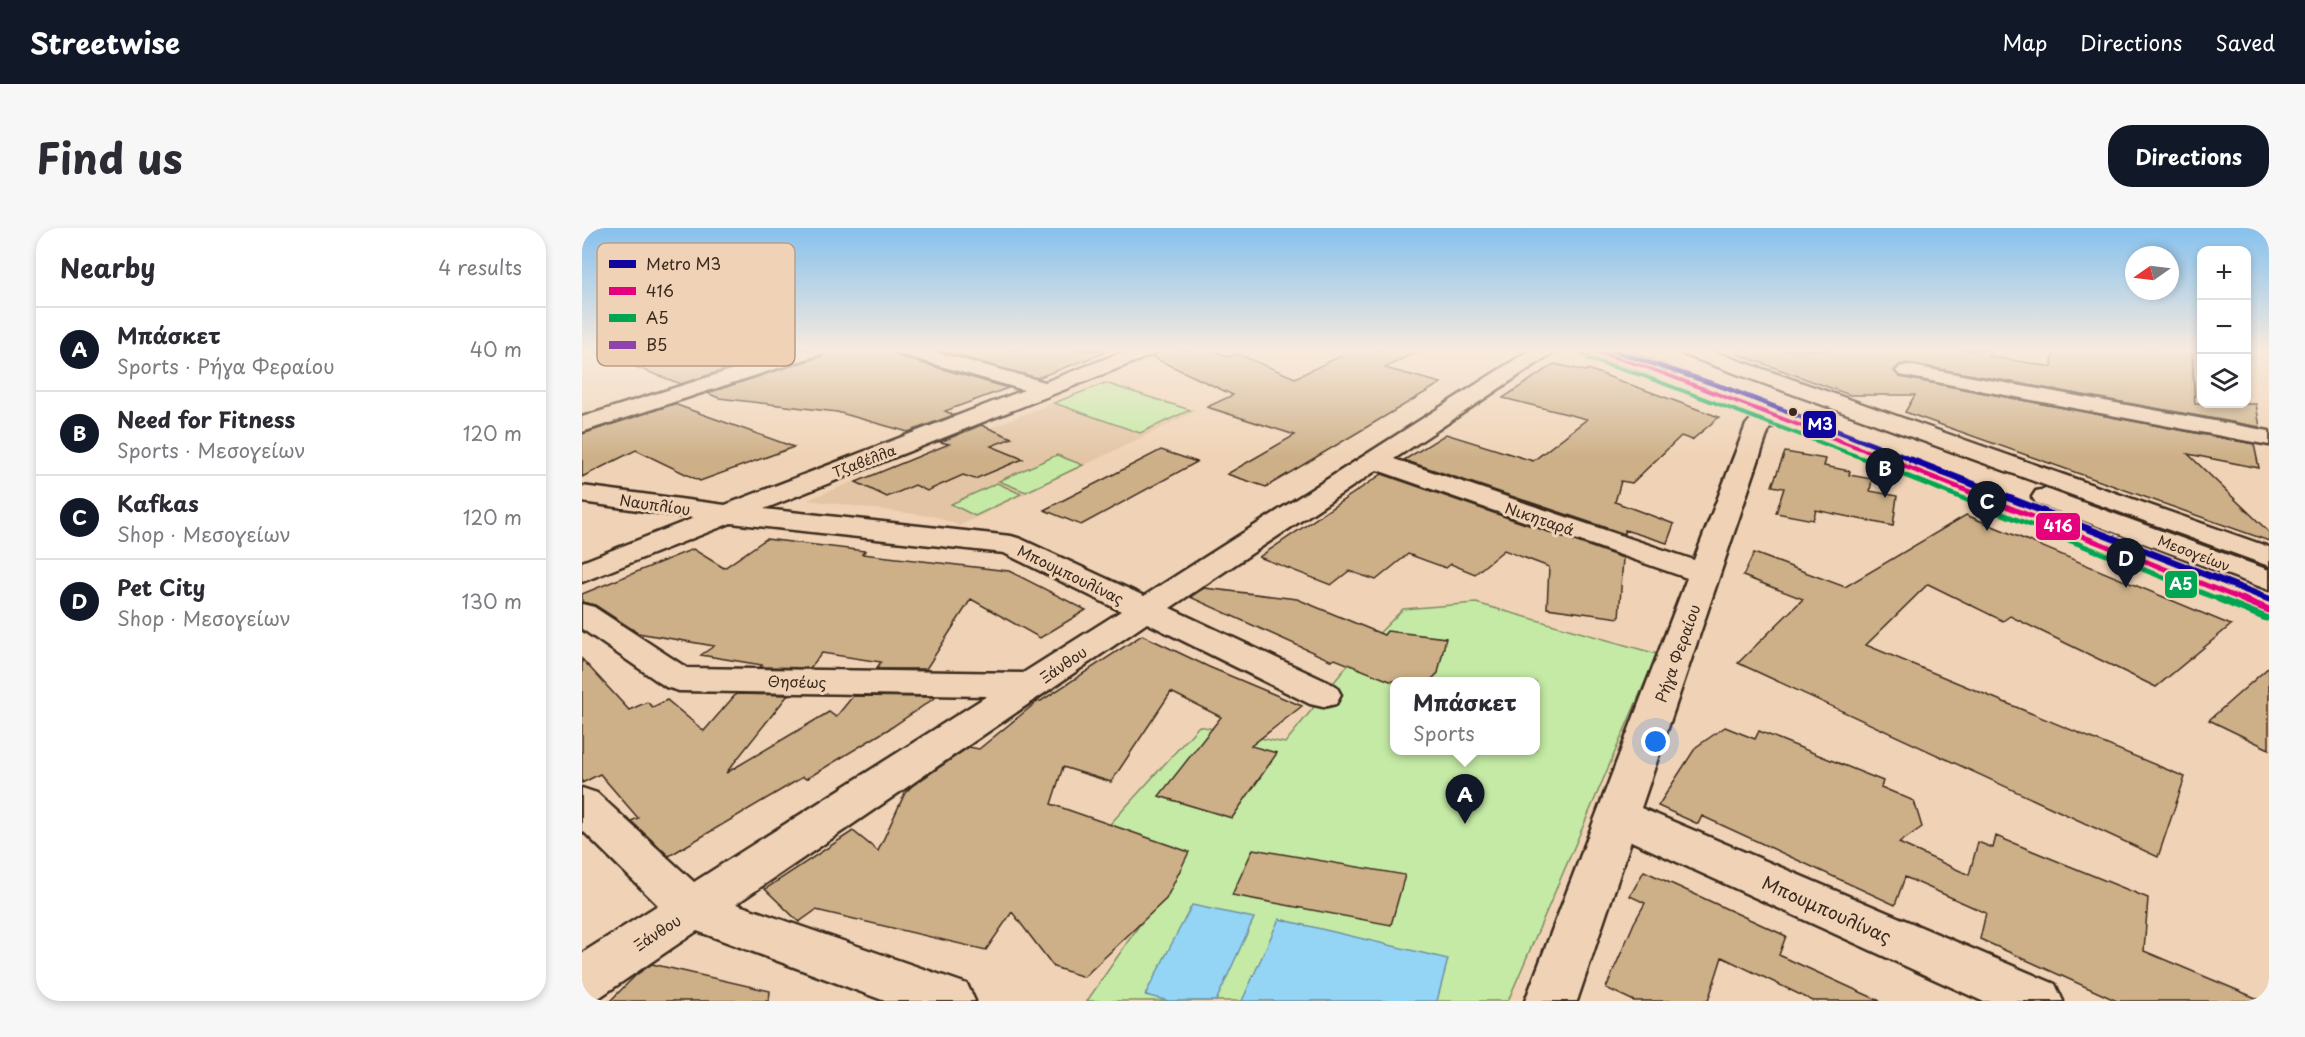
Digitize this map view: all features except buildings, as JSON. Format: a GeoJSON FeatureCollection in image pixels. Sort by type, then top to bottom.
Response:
{"type":"FeatureCollection","features":[{"type":"Feature","properties":{"kind":"street"},"geometry":{"type":"LineString","coordinates":[[582,425],[703,386]]}},
{"type":"Feature","properties":{"kind":"street"},"geometry":{"type":"LineString","coordinates":[[1034,386],[1048,390]]}},
{"type":"Feature","properties":{"kind":"street","name":"Τζαβέλλα"},"geometry":{"type":"LineString","coordinates":[[582,573],[1058,386]]}},
{"type":"Feature","properties":{"kind":"street","name":"Ξάνθου"},"geometry":{"type":"LineString","coordinates":[[582,981],[1489,386]]}},
{"type":"Feature","properties":{"kind":"street","name":"Μεσογείων"},"geometry":{"type":"LineString","coordinates":[[1698,386],[2269,610]]}},
{"type":"Feature","properties":{"kind":"street","name":"Μεσογείων"},"geometry":{"type":"LineString","coordinates":[[1818,386],[1889,401],[2269,581]]}},
{"type":"Feature","properties":{"kind":"street","name":"Μεσογείων"},"geometry":{"type":"LineString","coordinates":[[1830,386],[1889,401],[2269,557]]}},
{"type":"Feature","properties":{"kind":"street"},"geometry":{"type":"LineString","coordinates":[[1898,386],[1889,401],[2269,438]]}},
{"type":"Feature","properties":{"kind":"street","name":"Ρήγα Φεραίου"},"geometry":{"type":"LineString","coordinates":[[1551,1001],[1758,425],[1776,415]]}},
{"type":"Feature","properties":{"kind":"street","name":"Νικηταρά"},"geometry":{"type":"LineString","coordinates":[[1374,461],[1706,574]]}},
{"type":"Feature","properties":{"kind":"street","name":"Ναυπλίου"},"geometry":{"type":"LineString","coordinates":[[582,494],[728,514]]}},
{"type":"Feature","properties":{"kind":"street","name":"Μπουμπουλίνας"},"geometry":{"type":"LineString","coordinates":[[728,514],[1011,545],[1323,695]]}},
{"type":"Feature","properties":{"kind":"street","name":"Θησέως"},"geometry":{"type":"LineString","coordinates":[[582,614],[679,679],[1032,685]]}},
{"type":"Feature","properties":{"kind":"street"},"geometry":{"type":"LineString","coordinates":[[582,804],[692,909],[949,1001]]}},
{"type":"Feature","properties":{"kind":"street","name":"Μπουμπουλίνας"},"geometry":{"type":"LineString","coordinates":[[1617,816],[2037,1001]]}},
{"type":"Feature","properties":{"kind":"shaded area"},"geometry":{"type":"Polygon","coordinates":[[[1096,386],[1119,386],[1196,411],[959,526],[937,517],[807,500],[1096,386]]]}},
{"type":"Feature","properties":{"kind":"green space"},"geometry":{"type":"Polygon","coordinates":[[[1097,386],[1115,386],[1190,410],[1140,433],[1054,403],[1097,386]]]}},
{"type":"Feature","properties":{"kind":"green space"},"geometry":{"type":"Polygon","coordinates":[[[1057,455],[1083,465],[1026,492],[999,481],[1057,455]]]}},
{"type":"Feature","properties":{"kind":"green space"},"geometry":{"type":"Polygon","coordinates":[[[997,483],[1021,494],[975,516],[951,504],[997,483]]]}},
{"type":"Feature","properties":{"kind":"green space"},"geometry":{"type":"Polygon","coordinates":[[[1476,603],[1657,654],[1508,1001],[1087,1001],[1162,892],[1103,832],[1199,726],[1285,743],[1347,666],[1403,609],[1476,603]]]}},
{"type":"Feature","properties":{"kind":"water"},"geometry":{"type":"Polygon","coordinates":[[[1192,905],[1254,918],[1216,1001],[1169,1001],[1145,995],[1192,905]]]}},
{"type":"Feature","properties":{"kind":"water"},"geometry":{"type":"Polygon","coordinates":[[[1279,919],[1448,959],[1437,1001],[1242,1001],[1279,919]]]}},
{"type":"Feature","properties":{"kind":"metro line","name":"Μ3"},"geometry":{"type":"LineString","coordinates":[[1720,386],[2269,599]]}},
{"type":"Feature","properties":{"kind":"transit line","name":"A5"},"geometry":{"type":"LineString","coordinates":[[1671,386],[1773,423],[2266,618]]}},
{"type":"Feature","properties":{"kind":"transit line","name":"416"},"geometry":{"type":"LineString","coordinates":[[1698,386],[2269,610]]}},
{"type":"Feature","properties":{"kind":"transit line","name":"Β5"},"geometry":{"type":"LineString","coordinates":[[1722,386],[2269,600]]}},
{"type":"Feature","properties":{"kind":"place","name":"Need for Fitness"},"geometry":{"type":"Point","coordinates":[1885,498]}},
{"type":"Feature","properties":{"kind":"place","name":"Kafkas"},"geometry":{"type":"Point","coordinates":[1987,531]}},
{"type":"Feature","properties":{"kind":"place","name":"Pet City"},"geometry":{"type":"Point","coordinates":[2126,588]}},
{"type":"Feature","properties":{"kind":"place","name":"Μπάσκετ"},"geometry":{"type":"Point","coordinates":[1465,824]}}]}
